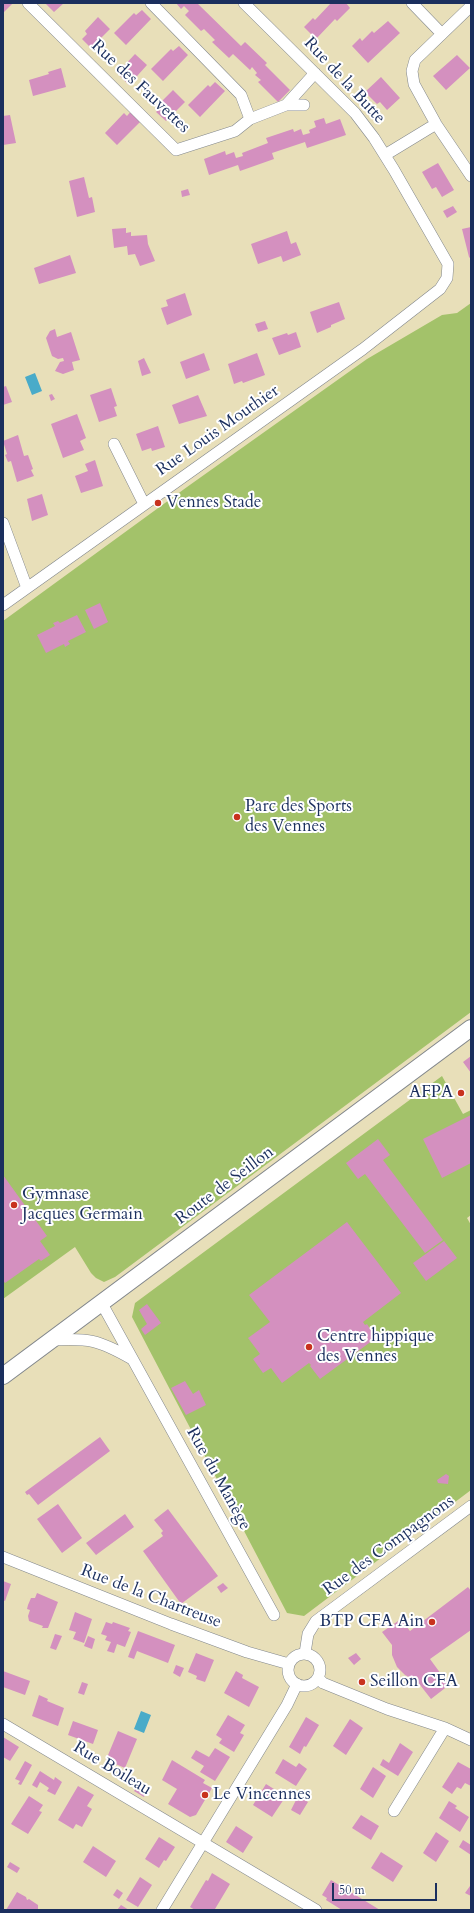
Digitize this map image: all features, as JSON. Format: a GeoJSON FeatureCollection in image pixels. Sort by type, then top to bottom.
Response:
{"type":"FeatureCollection","features":[{"type":"Feature","properties":{"kind":"street","name":"Rue des Fauvettes"},"geometry":{"type":"LineString","coordinates":[[28,3],[176,150],[235,131],[250,119],[286,105],[304,105]]}},
{"type":"Feature","properties":{"kind":"street"},"geometry":{"type":"LineString","coordinates":[[150,3],[241,95],[250,119]]}},
{"type":"Feature","properties":{"kind":"street","name":"Rue de la Butte"},"geometry":{"type":"LineString","coordinates":[[244,3],[355,113],[384,154],[448,264],[447,278]]}},
{"type":"Feature","properties":{"kind":"street"},"geometry":{"type":"LineString","coordinates":[[412,3],[442,34]]}},
{"type":"Feature","properties":{"kind":"street"},"geometry":{"type":"LineString","coordinates":[[471,6],[415,60],[412,71],[414,84],[436,124],[471,176]]}},
{"type":"Feature","properties":{"kind":"street","name":"Rue des Fauvettes"},"geometry":{"type":"LineString","coordinates":[[286,105],[315,73]]}},
{"type":"Feature","properties":{"kind":"street"},"geometry":{"type":"LineString","coordinates":[[384,154],[436,124]]}},
{"type":"Feature","properties":{"kind":"street","name":"Rue Louis Mouthier"},"geometry":{"type":"LineString","coordinates":[[3,605],[363,349],[440,289],[447,278]]}},
{"type":"Feature","properties":{"kind":"street"},"geometry":{"type":"LineString","coordinates":[[114,444],[144,504]]}},
{"type":"Feature","properties":{"kind":"street"},"geometry":{"type":"LineString","coordinates":[[3,523],[27,588]]}},
{"type":"Feature","properties":{"kind":"street","name":"Route de Seillon"},"geometry":{"type":"LineString","coordinates":[[3,1376],[471,1028]]}},
{"type":"Feature","properties":{"kind":"street","name":"Rue du Manège"},"geometry":{"type":"LineString","coordinates":[[101,1302],[274,1615]]}},
{"type":"Feature","properties":{"kind":"street"},"geometry":{"type":"LineString","coordinates":[[50,1340],[84,1339],[108,1345],[132,1359]]}},
{"type":"Feature","properties":{"kind":"street","name":"Rue des Compagnons"},"geometry":{"type":"LineString","coordinates":[[306,1653],[308,1634],[316,1621],[471,1506]]}},
{"type":"Feature","properties":{"kind":"street","name":"Rue de la Chartreuse"},"geometry":{"type":"LineString","coordinates":[[3,1557],[247,1652],[289,1664]]}},
{"type":"Feature","properties":{"kind":"street"},"geometry":{"type":"LineString","coordinates":[[306,1653],[311,1655],[319,1662],[320,1667],[318,1678],[309,1685],[297,1684],[290,1678],[288,1669],[289,1664],[295,1656],[306,1653]]}},
{"type":"Feature","properties":{"kind":"street"},"geometry":{"type":"LineString","coordinates":[[318,1678],[322,1683],[387,1709],[445,1728],[471,1740]]}},
{"type":"Feature","properties":{"kind":"street"},"geometry":{"type":"LineString","coordinates":[[162,1910],[287,1705],[297,1684]]}},
{"type":"Feature","properties":{"kind":"street","name":"Rue Boileau"},"geometry":{"type":"LineString","coordinates":[[3,1724],[316,1910]]}},
{"type":"Feature","properties":{"kind":"street"},"geometry":{"type":"LineString","coordinates":[[394,1811],[445,1728]]}},
{"type":"Feature","properties":{"kind":"green space","name":"Parc des Sports des Vennes"},"geometry":{"type":"Polygon","coordinates":[[[471,303],[471,1012],[115,1277],[104,1282],[96,1278],[91,1273],[75,1247],[3,1299],[3,621],[187,487],[367,359],[442,315],[457,313],[471,303]]]}},
{"type":"Feature","properties":{"kind":"green space","name":"Centre hippique des Vennes"},"geometry":{"type":"Polygon","coordinates":[[[442,1076],[463,1114],[471,1110],[471,1215],[467,1218],[471,1225],[471,1490],[304,1616],[287,1613],[132,1317],[135,1303],[442,1076]]]}},
{"type":"Feature","properties":{"kind":"water"},"geometry":{"type":"Polygon","coordinates":[[[35,373],[42,391],[32,395],[25,377],[35,373]]]}},
{"type":"Feature","properties":{"kind":"water"},"geometry":{"type":"Polygon","coordinates":[[[141,1711],[151,1715],[144,1733],[134,1729],[141,1711]]]}},
{"type":"Feature","properties":{"kind":"building"},"geometry":{"type":"Polygon","coordinates":[[[3,3],[13,3],[3,13],[3,3]]]}},
{"type":"Feature","properties":{"kind":"building"},"geometry":{"type":"Polygon","coordinates":[[[45,3],[64,3],[54,12],[45,3]]]}},
{"type":"Feature","properties":{"kind":"building"},"geometry":{"type":"Polygon","coordinates":[[[176,3],[197,3],[241,46],[245,42],[267,63],[265,65],[290,90],[278,102],[258,82],[261,80],[255,75],[257,73],[252,67],[250,70],[233,54],[229,58],[212,42],[215,40],[204,29],[201,31],[185,15],[189,11],[184,6],[181,9],[176,3]]]}},
{"type":"Feature","properties":{"kind":"building"},"geometry":{"type":"Polygon","coordinates":[[[331,3],[346,3],[350,8],[337,21],[335,19],[316,39],[304,27],[313,18],[315,20],[331,3]]]}},
{"type":"Feature","properties":{"kind":"building"},"geometry":{"type":"Polygon","coordinates":[[[142,10],[151,19],[126,45],[114,33],[134,13],[136,15],[142,10]]]}},
{"type":"Feature","properties":{"kind":"building"},"geometry":{"type":"Polygon","coordinates":[[[98,17],[110,29],[91,48],[82,39],[87,34],[85,31],[98,17]]]}},
{"type":"Feature","properties":{"kind":"building"},"geometry":{"type":"Polygon","coordinates":[[[388,21],[400,33],[368,63],[352,46],[360,38],[362,41],[372,31],[374,33],[388,21]]]}},
{"type":"Feature","properties":{"kind":"building"},"geometry":{"type":"Polygon","coordinates":[[[179,46],[188,55],[163,81],[151,69],[171,49],[173,51],[179,46]]]}},
{"type":"Feature","properties":{"kind":"building"},"geometry":{"type":"Polygon","coordinates":[[[135,54],[147,65],[129,85],[119,75],[124,70],[122,68],[135,54]]]}},
{"type":"Feature","properties":{"kind":"building"},"geometry":{"type":"Polygon","coordinates":[[[457,55],[470,68],[446,90],[433,76],[457,55]]]}},
{"type":"Feature","properties":{"kind":"building"},"geometry":{"type":"Polygon","coordinates":[[[61,68],[66,87],[33,96],[29,80],[49,74],[48,72],[61,68]]]}},
{"type":"Feature","properties":{"kind":"building"},"geometry":{"type":"Polygon","coordinates":[[[381,77],[400,98],[387,110],[380,102],[377,104],[365,92],[381,77]]]}},
{"type":"Feature","properties":{"kind":"building"},"geometry":{"type":"Polygon","coordinates":[[[215,82],[225,91],[200,117],[188,105],[208,85],[210,87],[215,82]]]}},
{"type":"Feature","properties":{"kind":"building"},"geometry":{"type":"Polygon","coordinates":[[[173,90],[185,102],[166,121],[156,112],[162,106],[159,104],[173,90]]]}},
{"type":"Feature","properties":{"kind":"building"},"geometry":{"type":"Polygon","coordinates":[[[132,110],[142,120],[117,145],[105,133],[124,113],[127,116],[132,110]]]}},
{"type":"Feature","properties":{"kind":"building"},"geometry":{"type":"Polygon","coordinates":[[[10,115],[16,143],[3,145],[3,116],[10,115]]]}},
{"type":"Feature","properties":{"kind":"building"},"geometry":{"type":"Polygon","coordinates":[[[324,118],[326,124],[340,119],[346,135],[307,148],[305,142],[272,153],[274,159],[240,171],[238,165],[209,175],[204,159],[225,151],[226,155],[234,152],[236,158],[243,156],[242,153],[268,143],[266,138],[293,129],[294,132],[301,129],[303,135],[310,133],[309,130],[316,127],[314,121],[324,118]]]}},
{"type":"Feature","properties":{"kind":"building"},"geometry":{"type":"Polygon","coordinates":[[[438,163],[454,190],[442,197],[436,187],[432,189],[422,172],[438,163]]]}},
{"type":"Feature","properties":{"kind":"building"},"geometry":{"type":"Polygon","coordinates":[[[84,177],[89,198],[92,197],[95,212],[77,217],[69,181],[84,177]]]}},
{"type":"Feature","properties":{"kind":"building"},"geometry":{"type":"Polygon","coordinates":[[[188,189],[190,195],[182,197],[181,191],[188,189]]]}},
{"type":"Feature","properties":{"kind":"building"},"geometry":{"type":"Polygon","coordinates":[[[453,206],[457,212],[447,218],[443,211],[453,206]]]}},
{"type":"Feature","properties":{"kind":"building"},"geometry":{"type":"Polygon","coordinates":[[[471,227],[471,259],[469,257],[462,229],[471,227]]]}},
{"type":"Feature","properties":{"kind":"building"},"geometry":{"type":"Polygon","coordinates":[[[126,228],[126,233],[131,232],[131,236],[147,235],[148,244],[155,261],[140,266],[135,254],[128,255],[127,246],[114,248],[112,229],[126,228]]]}},
{"type":"Feature","properties":{"kind":"building"},"geometry":{"type":"Polygon","coordinates":[[[287,231],[291,244],[296,242],[301,255],[283,262],[281,256],[258,264],[251,244],[287,231]]]}},
{"type":"Feature","properties":{"kind":"building"},"geometry":{"type":"Polygon","coordinates":[[[70,255],[76,273],[39,284],[34,268],[70,255]]]}},
{"type":"Feature","properties":{"kind":"building"},"geometry":{"type":"Polygon","coordinates":[[[185,293],[192,315],[167,325],[161,308],[168,306],[166,300],[185,293]]]}},
{"type":"Feature","properties":{"kind":"building"},"geometry":{"type":"Polygon","coordinates":[[[339,302],[345,319],[317,333],[310,312],[339,302]]]}},
{"type":"Feature","properties":{"kind":"building"},"geometry":{"type":"Polygon","coordinates":[[[265,321],[268,329],[258,332],[255,324],[265,321]]]}},
{"type":"Feature","properties":{"kind":"building"},"geometry":{"type":"Polygon","coordinates":[[[55,329],[57,337],[71,332],[80,360],[72,362],[74,370],[63,374],[55,371],[60,362],[64,361],[63,358],[58,359],[52,356],[46,338],[50,331],[55,329]]]}},
{"type":"Feature","properties":{"kind":"building"},"geometry":{"type":"Polygon","coordinates":[[[296,332],[301,347],[279,355],[272,338],[287,333],[288,335],[296,332]]]}},
{"type":"Feature","properties":{"kind":"building"},"geometry":{"type":"Polygon","coordinates":[[[204,353],[210,370],[186,379],[180,362],[204,353]]]}},
{"type":"Feature","properties":{"kind":"building"},"geometry":{"type":"Polygon","coordinates":[[[257,353],[265,375],[243,383],[242,381],[234,384],[228,364],[257,353]]]}},
{"type":"Feature","properties":{"kind":"building"},"geometry":{"type":"Polygon","coordinates":[[[144,358],[151,373],[142,376],[138,361],[144,358]]]}},
{"type":"Feature","properties":{"kind":"building"},"geometry":{"type":"Polygon","coordinates":[[[6,386],[12,402],[3,405],[3,387],[6,386]]]}},
{"type":"Feature","properties":{"kind":"building"},"geometry":{"type":"Polygon","coordinates":[[[111,388],[117,406],[114,407],[117,416],[99,422],[90,395],[111,388]]]}},
{"type":"Feature","properties":{"kind":"building"},"geometry":{"type":"Polygon","coordinates":[[[52,394],[55,399],[51,401],[49,395],[52,394]]]}},
{"type":"Feature","properties":{"kind":"building"},"geometry":{"type":"Polygon","coordinates":[[[198,395],[207,416],[179,424],[172,405],[198,395]]]}},
{"type":"Feature","properties":{"kind":"building"},"geometry":{"type":"Polygon","coordinates":[[[77,414],[86,438],[80,441],[84,450],[63,458],[51,424],[77,414]]]}},
{"type":"Feature","properties":{"kind":"building"},"geometry":{"type":"Polygon","coordinates":[[[158,426],[165,447],[152,451],[151,448],[142,451],[136,434],[158,426]]]}},
{"type":"Feature","properties":{"kind":"building"},"geometry":{"type":"Polygon","coordinates":[[[18,435],[24,456],[28,455],[33,469],[31,470],[34,476],[17,482],[11,461],[8,462],[5,455],[7,454],[3,441],[18,435]]]}},
{"type":"Feature","properties":{"kind":"building"},"geometry":{"type":"Polygon","coordinates":[[[95,460],[103,486],[81,493],[75,476],[88,471],[85,464],[95,460]]]}},
{"type":"Feature","properties":{"kind":"building"},"geometry":{"type":"Polygon","coordinates":[[[42,494],[48,515],[32,521],[27,499],[42,494]]]}},
{"type":"Feature","properties":{"kind":"building"},"geometry":{"type":"Polygon","coordinates":[[[100,603],[108,622],[94,629],[85,610],[100,603]]]}},
{"type":"Feature","properties":{"kind":"building"},"geometry":{"type":"Polygon","coordinates":[[[77,615],[86,632],[68,641],[70,644],[65,647],[64,644],[46,653],[37,635],[55,626],[53,623],[58,621],[60,623],[77,615]]]}},
{"type":"Feature","properties":{"kind":"building"},"geometry":{"type":"Polygon","coordinates":[[[471,1056],[471,1073],[463,1062],[471,1056]]]}},
{"type":"Feature","properties":{"kind":"building"},"geometry":{"type":"Polygon","coordinates":[[[471,1115],[471,1163],[442,1178],[423,1139],[471,1115]]]}},
{"type":"Feature","properties":{"kind":"building"},"geometry":{"type":"Polygon","coordinates":[[[378,1139],[390,1155],[383,1160],[443,1240],[425,1253],[365,1174],[358,1179],[346,1163],[378,1139]]]}},
{"type":"Feature","properties":{"kind":"building","name":"Gymnase Jacques Germain"},"geometry":{"type":"Polygon","coordinates":[[[3,1175],[47,1236],[40,1241],[50,1255],[41,1261],[39,1259],[5,1283],[3,1280],[3,1175]]]}},
{"type":"Feature","properties":{"kind":"building"},"geometry":{"type":"Polygon","coordinates":[[[347,1222],[401,1293],[363,1322],[365,1325],[367,1324],[376,1338],[320,1379],[309,1363],[282,1383],[271,1368],[263,1373],[253,1359],[260,1354],[248,1338],[270,1322],[249,1295],[347,1222]]]}},
{"type":"Feature","properties":{"kind":"building"},"geometry":{"type":"Polygon","coordinates":[[[444,1241],[457,1258],[426,1281],[413,1263],[444,1241]]]}},
{"type":"Feature","properties":{"kind":"building"},"geometry":{"type":"Polygon","coordinates":[[[147,1304],[161,1323],[145,1335],[141,1329],[147,1324],[139,1310],[147,1304]]]}},
{"type":"Feature","properties":{"kind":"building"},"geometry":{"type":"Polygon","coordinates":[[[185,1381],[193,1394],[199,1390],[206,1405],[186,1415],[171,1388],[185,1381]]]}},
{"type":"Feature","properties":{"kind":"building"},"geometry":{"type":"Polygon","coordinates":[[[100,1437],[110,1451],[38,1505],[29,1494],[27,1495],[25,1492],[100,1437]]]}},
{"type":"Feature","properties":{"kind":"building"},"geometry":{"type":"Polygon","coordinates":[[[446,1474],[449,1476],[448,1484],[438,1483],[437,1480],[446,1474]]]}},
{"type":"Feature","properties":{"kind":"building"},"geometry":{"type":"Polygon","coordinates":[[[58,1504],[82,1538],[62,1553],[37,1519],[58,1504]]]}},
{"type":"Feature","properties":{"kind":"building"},"geometry":{"type":"Polygon","coordinates":[[[168,1509],[218,1576],[181,1604],[143,1551],[163,1536],[161,1533],[163,1531],[154,1520],[168,1509]]]}},
{"type":"Feature","properties":{"kind":"building"},"geometry":{"type":"Polygon","coordinates":[[[125,1514],[134,1527],[96,1555],[86,1543],[125,1514]]]}},
{"type":"Feature","properties":{"kind":"building"},"geometry":{"type":"Polygon","coordinates":[[[3,1581],[11,1584],[5,1601],[3,1600],[3,1581]]]}},
{"type":"Feature","properties":{"kind":"building"},"geometry":{"type":"Polygon","coordinates":[[[223,1583],[228,1588],[221,1593],[217,1587],[223,1583]]]}},
{"type":"Feature","properties":{"kind":"building"},"geometry":{"type":"Polygon","coordinates":[[[468,1587],[471,1591],[471,1630],[430,1659],[449,1685],[431,1699],[417,1681],[405,1675],[397,1667],[392,1655],[392,1645],[382,1632],[401,1619],[410,1631],[468,1587]]]}},
{"type":"Feature","properties":{"kind":"building"},"geometry":{"type":"Polygon","coordinates":[[[37,1593],[58,1602],[48,1628],[42,1628],[43,1626],[29,1621],[28,1616],[30,1610],[27,1609],[28,1605],[31,1598],[35,1598],[37,1593]]]}},
{"type":"Feature","properties":{"kind":"building"},"geometry":{"type":"Polygon","coordinates":[[[75,1612],[92,1619],[84,1643],[73,1639],[76,1632],[69,1630],[75,1612]]]}},
{"type":"Feature","properties":{"kind":"building"},"geometry":{"type":"Polygon","coordinates":[[[106,1622],[112,1624],[113,1622],[130,1628],[128,1631],[131,1632],[125,1647],[117,1644],[114,1653],[107,1651],[111,1642],[105,1640],[107,1636],[101,1634],[106,1622]]]}},
{"type":"Feature","properties":{"kind":"building"},"geometry":{"type":"Polygon","coordinates":[[[138,1631],[175,1645],[168,1663],[137,1651],[134,1659],[128,1657],[138,1631]]]}},
{"type":"Feature","properties":{"kind":"building"},"geometry":{"type":"Polygon","coordinates":[[[55,1634],[62,1636],[56,1650],[50,1648],[55,1634]]]}},
{"type":"Feature","properties":{"kind":"building"},"geometry":{"type":"Polygon","coordinates":[[[88,1636],[95,1639],[92,1649],[84,1646],[88,1636]]]}},
{"type":"Feature","properties":{"kind":"building"},"geometry":{"type":"Polygon","coordinates":[[[196,1653],[214,1660],[205,1682],[196,1679],[197,1676],[188,1672],[196,1653]]]}},
{"type":"Feature","properties":{"kind":"building"},"geometry":{"type":"Polygon","coordinates":[[[356,1653],[361,1659],[354,1665],[348,1658],[356,1653]]]}},
{"type":"Feature","properties":{"kind":"building"},"geometry":{"type":"Polygon","coordinates":[[[176,1665],[184,1668],[180,1677],[173,1673],[176,1665]]]}},
{"type":"Feature","properties":{"kind":"building"},"geometry":{"type":"Polygon","coordinates":[[[3,1671],[30,1681],[25,1695],[3,1687],[3,1671]]]}},
{"type":"Feature","properties":{"kind":"building"},"geometry":{"type":"Polygon","coordinates":[[[236,1671],[243,1675],[242,1678],[259,1687],[249,1707],[224,1693],[236,1671]]]}},
{"type":"Feature","properties":{"kind":"building"},"geometry":{"type":"Polygon","coordinates":[[[82,1682],[88,1684],[84,1695],[78,1693],[82,1682]]]}},
{"type":"Feature","properties":{"kind":"building"},"geometry":{"type":"Polygon","coordinates":[[[39,1695],[48,1699],[47,1701],[64,1708],[58,1726],[32,1716],[39,1695]]]}},
{"type":"Feature","properties":{"kind":"building"},"geometry":{"type":"Polygon","coordinates":[[[228,1715],[245,1725],[240,1733],[244,1735],[234,1752],[219,1743],[222,1739],[216,1735],[228,1715]]]}},
{"type":"Feature","properties":{"kind":"building"},"geometry":{"type":"Polygon","coordinates":[[[306,1717],[319,1725],[300,1754],[289,1747],[306,1717]]]}},
{"type":"Feature","properties":{"kind":"building"},"geometry":{"type":"Polygon","coordinates":[[[350,1719],[363,1728],[346,1755],[333,1746],[350,1719]]]}},
{"type":"Feature","properties":{"kind":"building"},"geometry":{"type":"Polygon","coordinates":[[[73,1721],[98,1730],[93,1744],[68,1735],[73,1721]]]}},
{"type":"Feature","properties":{"kind":"building"},"geometry":{"type":"Polygon","coordinates":[[[118,1731],[137,1739],[125,1768],[106,1760],[118,1731]]]}},
{"type":"Feature","properties":{"kind":"building"},"geometry":{"type":"Polygon","coordinates":[[[3,1737],[19,1747],[10,1761],[3,1757],[3,1737]]]}},
{"type":"Feature","properties":{"kind":"building"},"geometry":{"type":"Polygon","coordinates":[[[400,1743],[413,1752],[398,1776],[380,1765],[383,1759],[389,1763],[400,1743]]]}},
{"type":"Feature","properties":{"kind":"building"},"geometry":{"type":"Polygon","coordinates":[[[215,1748],[230,1757],[215,1781],[200,1772],[204,1766],[191,1758],[196,1750],[209,1757],[215,1748]]]}},
{"type":"Feature","properties":{"kind":"building"},"geometry":{"type":"Polygon","coordinates":[[[283,1759],[296,1767],[299,1763],[307,1769],[296,1786],[275,1773],[283,1759]]]}},
{"type":"Feature","properties":{"kind":"building"},"geometry":{"type":"Polygon","coordinates":[[[172,1760],[205,1780],[203,1783],[212,1788],[196,1815],[190,1817],[168,1804],[177,1789],[162,1780],[172,1760]]]}},
{"type":"Feature","properties":{"kind":"building"},"geometry":{"type":"Polygon","coordinates":[[[25,1761],[32,1765],[21,1785],[18,1784],[20,1781],[15,1779],[25,1761]]]}},
{"type":"Feature","properties":{"kind":"building"},"geometry":{"type":"Polygon","coordinates":[[[458,1762],[471,1769],[471,1786],[465,1783],[461,1789],[457,1787],[452,1794],[442,1787],[458,1762]]]}},
{"type":"Feature","properties":{"kind":"building"},"geometry":{"type":"Polygon","coordinates":[[[373,1767],[386,1776],[373,1798],[360,1789],[373,1767]]]}},
{"type":"Feature","properties":{"kind":"building"},"geometry":{"type":"Polygon","coordinates":[[[40,1771],[54,1780],[55,1777],[62,1782],[55,1795],[47,1791],[49,1788],[40,1782],[37,1788],[32,1785],[40,1771]]]}},
{"type":"Feature","properties":{"kind":"building"},"geometry":{"type":"Polygon","coordinates":[[[266,1784],[274,1789],[272,1792],[284,1799],[272,1817],[253,1805],[266,1784]]]}},
{"type":"Feature","properties":{"kind":"building"},"geometry":{"type":"Polygon","coordinates":[[[138,1785],[147,1791],[144,1797],[134,1791],[138,1785]]]}},
{"type":"Feature","properties":{"kind":"building"},"geometry":{"type":"Polygon","coordinates":[[[78,1786],[94,1795],[87,1806],[92,1809],[82,1827],[76,1824],[73,1829],[58,1820],[78,1786]]]}},
{"type":"Feature","properties":{"kind":"building"},"geometry":{"type":"Polygon","coordinates":[[[29,1796],[43,1805],[39,1811],[42,1812],[28,1834],[11,1824],[29,1796]]]}},
{"type":"Feature","properties":{"kind":"building"},"geometry":{"type":"Polygon","coordinates":[[[298,1796],[308,1802],[300,1815],[291,1810],[298,1796]]]}},
{"type":"Feature","properties":{"kind":"building"},"geometry":{"type":"Polygon","coordinates":[[[449,1801],[457,1806],[455,1808],[469,1817],[460,1832],[439,1818],[449,1801]]]}},
{"type":"Feature","properties":{"kind":"building"},"geometry":{"type":"Polygon","coordinates":[[[361,1815],[379,1826],[371,1840],[352,1828],[361,1815]]]}},
{"type":"Feature","properties":{"kind":"building"},"geometry":{"type":"Polygon","coordinates":[[[236,1826],[253,1837],[243,1853],[226,1842],[236,1826]]]}},
{"type":"Feature","properties":{"kind":"building"},"geometry":{"type":"Polygon","coordinates":[[[436,1832],[449,1841],[436,1862],[423,1853],[436,1832]]]}},
{"type":"Feature","properties":{"kind":"building"},"geometry":{"type":"Polygon","coordinates":[[[159,1837],[175,1847],[166,1861],[164,1860],[159,1868],[145,1859],[159,1837]]]}},
{"type":"Feature","properties":{"kind":"building"},"geometry":{"type":"Polygon","coordinates":[[[463,1840],[471,1845],[471,1855],[459,1847],[463,1840]]]}},
{"type":"Feature","properties":{"kind":"building"},"geometry":{"type":"Polygon","coordinates":[[[93,1846],[116,1861],[106,1877],[83,1862],[93,1846]]]}},
{"type":"Feature","properties":{"kind":"building"},"geometry":{"type":"Polygon","coordinates":[[[381,1852],[403,1866],[393,1882],[371,1868],[381,1852]]]}},
{"type":"Feature","properties":{"kind":"building"},"geometry":{"type":"Polygon","coordinates":[[[10,1862],[20,1868],[17,1873],[7,1867],[10,1862]]]}},
{"type":"Feature","properties":{"kind":"building"},"geometry":{"type":"Polygon","coordinates":[[[212,1873],[230,1884],[215,1909],[217,1910],[195,1910],[190,1907],[206,1880],[208,1881],[212,1873]]]}},
{"type":"Feature","properties":{"kind":"building"},"geometry":{"type":"Polygon","coordinates":[[[140,1877],[152,1885],[138,1907],[126,1900],[140,1877]]]}},
{"type":"Feature","properties":{"kind":"building"},"geometry":{"type":"Polygon","coordinates":[[[331,1880],[380,1910],[342,1910],[326,1900],[327,1898],[322,1895],[331,1880]]]}},
{"type":"Feature","properties":{"kind":"building"},"geometry":{"type":"Polygon","coordinates":[[[471,1886],[471,1896],[465,1893],[471,1886]]]}},
{"type":"Feature","properties":{"kind":"building"},"geometry":{"type":"Polygon","coordinates":[[[117,1889],[123,1893],[119,1899],[113,1895],[117,1889]]]}},
{"type":"Feature","properties":{"kind":"building"},"geometry":{"type":"Polygon","coordinates":[[[17,1892],[26,1897],[27,1900],[29,1899],[38,1905],[38,1910],[6,1910],[17,1892]]]}},
{"type":"Feature","properties":{"kind":"building"},"geometry":{"type":"Polygon","coordinates":[[[121,1905],[129,1910],[117,1910],[121,1905]]]}},
{"type":"Feature","properties":{"kind":"place","name":"Vennes Stade"},"geometry":{"type":"Point","coordinates":[158,503]}},
{"type":"Feature","properties":{"kind":"place","name":"Parc des Sports des Vennes"},"geometry":{"type":"Point","coordinates":[237,817]}},
{"type":"Feature","properties":{"kind":"place","name":"AFPA"},"geometry":{"type":"Point","coordinates":[461,1093]}},
{"type":"Feature","properties":{"kind":"place","name":"Gymnase Jacques Germain"},"geometry":{"type":"Point","coordinates":[14,1205]}},
{"type":"Feature","properties":{"kind":"place","name":"Centre hippique des Vennes"},"geometry":{"type":"Point","coordinates":[309,1347]}},
{"type":"Feature","properties":{"kind":"place","name":"BTP CFA Ain"},"geometry":{"type":"Point","coordinates":[432,1622]}},
{"type":"Feature","properties":{"kind":"place","name":"Seillon CFA"},"geometry":{"type":"Point","coordinates":[362,1682]}},
{"type":"Feature","properties":{"kind":"place","name":"Le Vincennes"},"geometry":{"type":"Point","coordinates":[205,1795]}}]}
